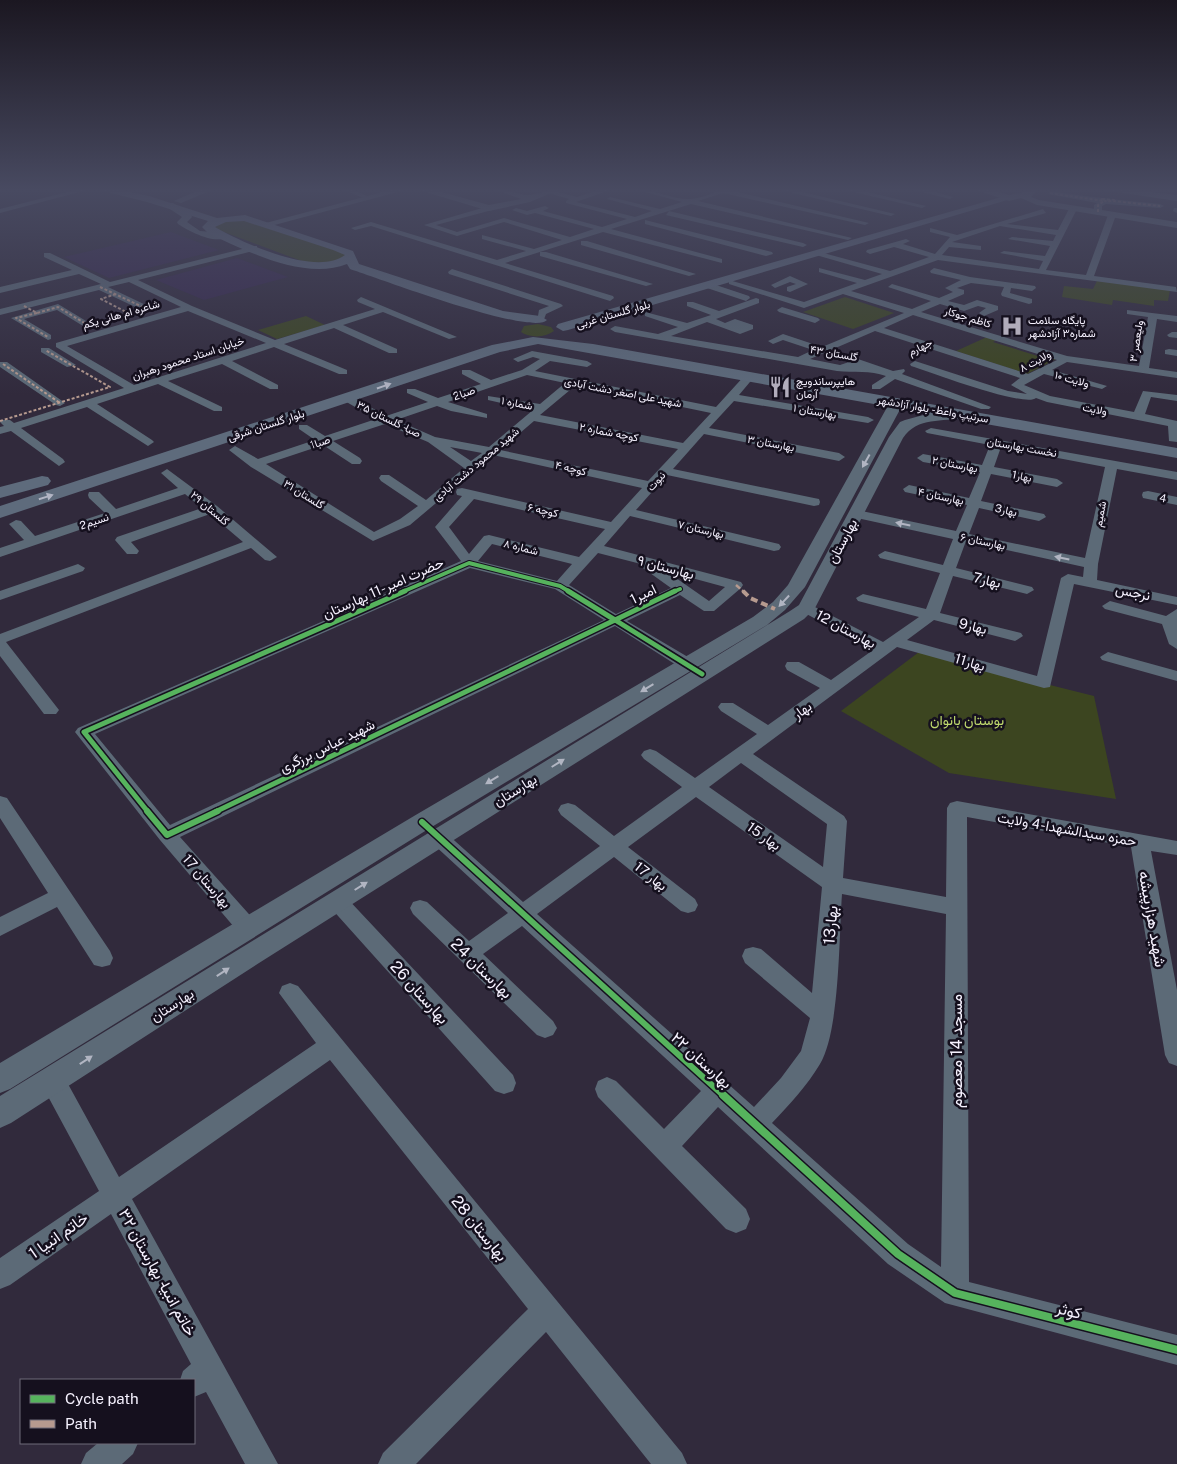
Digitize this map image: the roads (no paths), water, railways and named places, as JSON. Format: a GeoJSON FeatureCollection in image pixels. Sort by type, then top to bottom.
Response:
{"type":"FeatureCollection","features":[{"type":"Feature","properties":{"kind":"main road"},"geometry":{"type":"LineString","coordinates":[[283,258],[302,265],[343,270],[488,320],[506,331]]}},
{"type":"Feature","properties":{"kind":"main road","name":"بلوار گلستان غربی"},"geometry":{"type":"LineString","coordinates":[[506,331],[518,322],[544,320],[587,312],[776,258]]}},
{"type":"Feature","properties":{"kind":"main road","name":"بلوار گلستان غربی"},"geometry":{"type":"LineString","coordinates":[[537,341],[555,338],[563,330],[600,318],[804,258]]}},
{"type":"Feature","properties":{"kind":"main road"},"geometry":{"type":"LineString","coordinates":[[321,266],[350,259],[354,266],[501,315],[544,320]]}},
{"type":"Feature","properties":{"kind":"main road"},"geometry":{"type":"LineString","coordinates":[[587,312],[584,314],[586,317],[600,318]]}},
{"type":"Feature","properties":{"kind":"main road","name":"سرتیپ واعظ - بلوار آزادشهر"},"geometry":{"type":"LineString","coordinates":[[544,320],[563,330],[579,343],[960,416],[1176,446]]}},
{"type":"Feature","properties":{"kind":"main road","name":"سرتیپ واعظ - بلوار آزادشهر"},"geometry":{"type":"LineString","coordinates":[[506,331],[515,339],[579,343],[960,416]]}},
{"type":"Feature","properties":{"kind":"main road","name":"بلوار گلستان شرقی"},"geometry":{"type":"LineString","coordinates":[[89,466],[188,443],[348,398],[491,345],[506,331]]}},
{"type":"Feature","properties":{"kind":"main road","name":"بلوار گلستان شرقی"},"geometry":{"type":"LineString","coordinates":[[0,512],[188,443],[319,391],[491,345],[537,341]]}},
{"type":"Feature","properties":{"kind":"main road"},"geometry":{"type":"LineString","coordinates":[[0,493],[65,467]]}},
{"type":"Feature","properties":{"kind":"street"},"geometry":{"type":"LineString","coordinates":[[54,258],[110,285]]}},
{"type":"Feature","properties":{"kind":"street"},"geometry":{"type":"LineString","coordinates":[[0,312],[213,258]]}},
{"type":"Feature","properties":{"kind":"street"},"geometry":{"type":"LineString","coordinates":[[482,258],[610,298]]}},
{"type":"Feature","properties":{"kind":"street"},"geometry":{"type":"LineString","coordinates":[[497,263],[515,258]]}},
{"type":"Feature","properties":{"kind":"street"},"geometry":{"type":"LineString","coordinates":[[560,258],[648,284]]}},
{"type":"Feature","properties":{"kind":"street"},"geometry":{"type":"LineString","coordinates":[[634,258],[692,274]]}},
{"type":"Feature","properties":{"kind":"street"},"geometry":{"type":"LineString","coordinates":[[709,258],[719,261]]}},
{"type":"Feature","properties":{"kind":"street"},"geometry":{"type":"LineString","coordinates":[[834,258],[954,295]]}},
{"type":"Feature","properties":{"kind":"street"},"geometry":{"type":"LineString","coordinates":[[732,282],[804,305],[933,258]]}},
{"type":"Feature","properties":{"kind":"street"},"geometry":{"type":"LineString","coordinates":[[945,258],[1089,279],[1175,307]]}},
{"type":"Feature","properties":{"kind":"street"},"geometry":{"type":"LineString","coordinates":[[1041,272],[1048,259],[1043,258]]}},
{"type":"Feature","properties":{"kind":"street"},"geometry":{"type":"LineString","coordinates":[[1089,279],[1096,258]]}},
{"type":"Feature","properties":{"kind":"street"},"geometry":{"type":"LineString","coordinates":[[495,286],[569,261]]}},
{"type":"Feature","properties":{"kind":"street"},"geometry":{"type":"LineString","coordinates":[[986,281],[993,266]]}},
{"type":"Feature","properties":{"kind":"street"},"geometry":{"type":"LineString","coordinates":[[822,270],[866,283]]}},
{"type":"Feature","properties":{"kind":"street"},"geometry":{"type":"LineString","coordinates":[[934,270],[970,280],[1032,288]]}},
{"type":"Feature","properties":{"kind":"street"},"geometry":{"type":"LineString","coordinates":[[0,290],[80,271]]}},
{"type":"Feature","properties":{"kind":"street"},"geometry":{"type":"LineString","coordinates":[[452,272],[558,306],[542,312],[544,320]]}},
{"type":"Feature","properties":{"kind":"street"},"geometry":{"type":"LineString","coordinates":[[16,276],[57,298]]}},
{"type":"Feature","properties":{"kind":"street"},"geometry":{"type":"LineString","coordinates":[[130,279],[189,308],[343,372]]}},
{"type":"Feature","properties":{"kind":"street"},"geometry":{"type":"LineString","coordinates":[[790,289],[804,284],[790,279],[775,285],[822,298]]}},
{"type":"Feature","properties":{"kind":"street"},"geometry":{"type":"LineString","coordinates":[[1175,307],[1177,279]]}},
{"type":"Feature","properties":{"kind":"street"},"geometry":{"type":"LineString","coordinates":[[799,360],[961,292],[949,288],[970,280]]}},
{"type":"Feature","properties":{"kind":"street"},"geometry":{"type":"LineString","coordinates":[[906,281],[892,287],[964,308],[977,303],[995,308],[984,313]]}},
{"type":"Feature","properties":{"kind":"street"},"geometry":{"type":"LineString","coordinates":[[1009,284],[1005,294],[1029,301]]}},
{"type":"Feature","properties":{"kind":"street"},"geometry":{"type":"LineString","coordinates":[[710,286],[815,320]]}},
{"type":"Feature","properties":{"kind":"street"},"geometry":{"type":"LineString","coordinates":[[100,287],[147,309]]}},
{"type":"Feature","properties":{"kind":"street"},"geometry":{"type":"LineString","coordinates":[[910,292],[932,288]]}},
{"type":"Feature","properties":{"kind":"street","name":"کاظم جوکار"},"geometry":{"type":"LineString","coordinates":[[842,291],[1066,358],[1177,375]]}},
{"type":"Feature","properties":{"kind":"street"},"geometry":{"type":"LineString","coordinates":[[116,294],[101,299],[130,314]]}},
{"type":"Feature","properties":{"kind":"street"},"geometry":{"type":"LineString","coordinates":[[362,300],[452,337]]}},
{"type":"Feature","properties":{"kind":"street"},"geometry":{"type":"LineString","coordinates":[[690,304],[718,314]]}},
{"type":"Feature","properties":{"kind":"street"},"geometry":{"type":"LineString","coordinates":[[615,329],[660,336],[718,314],[765,304]]}},
{"type":"Feature","properties":{"kind":"street"},"geometry":{"type":"LineString","coordinates":[[24,306],[37,313]]}},
{"type":"Feature","properties":{"kind":"street"},"geometry":{"type":"LineString","coordinates":[[1130,312],[1153,315],[1175,307]]}},
{"type":"Feature","properties":{"kind":"street"},"geometry":{"type":"LineString","coordinates":[[48,337],[16,318],[58,308],[91,327]]}},
{"type":"Feature","properties":{"kind":"street","name":"شاعره ام هانی یکم"},"geometry":{"type":"LineString","coordinates":[[133,389],[59,345],[189,308]]}},
{"type":"Feature","properties":{"kind":"street","name":"خیابان استاد محمود رهبران"},"geometry":{"type":"LineString","coordinates":[[4,424],[88,403],[384,309]]}},
{"type":"Feature","properties":{"kind":"street"},"geometry":{"type":"LineString","coordinates":[[648,314],[686,326]]}},
{"type":"Feature","properties":{"kind":"street","name":"ولیعصر ۳"},"geometry":{"type":"LineString","coordinates":[[1144,370],[1153,315]]}},
{"type":"Feature","properties":{"kind":"street"},"geometry":{"type":"LineString","coordinates":[[706,319],[725,326],[735,322],[750,327],[740,331]]}},
{"type":"Feature","properties":{"kind":"street"},"geometry":{"type":"LineString","coordinates":[[335,325],[393,351]]}},
{"type":"Feature","properties":{"kind":"street"},"geometry":{"type":"LineString","coordinates":[[874,328],[1030,378]]}},
{"type":"Feature","properties":{"kind":"street","name":"جهارم"},"geometry":{"type":"LineString","coordinates":[[876,387],[892,374],[978,333]]}},
{"type":"Feature","properties":{"kind":"street"},"geometry":{"type":"LineString","coordinates":[[856,335],[874,341]]}},
{"type":"Feature","properties":{"kind":"street","name":"گلستان ۴۳"},"geometry":{"type":"LineString","coordinates":[[660,336],[842,368],[892,374]]}},
{"type":"Feature","properties":{"kind":"street"},"geometry":{"type":"LineString","coordinates":[[773,341],[783,337],[822,350]]}},
{"type":"Feature","properties":{"kind":"street"},"geometry":{"type":"LineString","coordinates":[[4,424],[110,387],[45,350]]}},
{"type":"Feature","properties":{"kind":"street"},"geometry":{"type":"LineString","coordinates":[[518,359],[532,354],[545,360],[587,364]]}},
{"type":"Feature","properties":{"kind":"street","name":"ولایت ۸"},"geometry":{"type":"LineString","coordinates":[[960,416],[1006,394],[1016,385],[1066,358]]}},
{"type":"Feature","properties":{"kind":"street"},"geometry":{"type":"LineString","coordinates":[[223,360],[274,387]]}},
{"type":"Feature","properties":{"kind":"street","name":"صبا2"},"geometry":{"type":"LineString","coordinates":[[386,420],[526,372],[545,360]]}},
{"type":"Feature","properties":{"kind":"street"},"geometry":{"type":"LineString","coordinates":[[3,364],[60,403]]}},
{"type":"Feature","properties":{"kind":"street"},"geometry":{"type":"LineString","coordinates":[[914,364],[1006,394],[1047,399]]}},
{"type":"Feature","properties":{"kind":"street","name":"ولایت ۱۰"},"geometry":{"type":"LineString","coordinates":[[1043,371],[1102,386]]}},
{"type":"Feature","properties":{"kind":"street"},"geometry":{"type":"LineString","coordinates":[[466,372],[490,384]]}},
{"type":"Feature","properties":{"kind":"street","name":"شهید علی اصغر دشت آبادی"},"geometry":{"type":"LineString","coordinates":[[526,372],[720,410]]}},
{"type":"Feature","properties":{"kind":"street","name":"نخست بهارستان"},"geometry":{"type":"LineString","coordinates":[[892,374],[960,416],[997,443],[1177,476]]}},
{"type":"Feature","properties":{"kind":"street","name":"نبوت"},"geometry":{"type":"LineString","coordinates":[[560,586],[750,376]]}},
{"type":"Feature","properties":{"kind":"street"},"geometry":{"type":"LineString","coordinates":[[159,380],[218,409]]}},
{"type":"Feature","properties":{"kind":"street","name":"شهید محمود دشت آبادی"},"geometry":{"type":"LineString","coordinates":[[373,537],[405,522],[426,506],[473,468],[490,450],[573,382]]}},
{"type":"Feature","properties":{"kind":"street","name":"ولایت"},"geometry":{"type":"LineString","coordinates":[[1016,385],[1047,399],[1176,424]]}},
{"type":"Feature","properties":{"kind":"street"},"geometry":{"type":"LineString","coordinates":[[412,391],[454,409],[483,416]]}},
{"type":"Feature","properties":{"kind":"street"},"geometry":{"type":"LineString","coordinates":[[1138,417],[1147,393],[1177,398]]}},
{"type":"Feature","properties":{"kind":"street","name":"بهارستان ۱"},"geometry":{"type":"LineString","coordinates":[[732,397],[868,420]]}},
{"type":"Feature","properties":{"kind":"street","name":"صبا- گلستان ۳۵"},"geometry":{"type":"LineString","coordinates":[[348,398],[386,420],[432,440]]}},
{"type":"Feature","properties":{"kind":"street","name":"شماره ۱"},"geometry":{"type":"LineString","coordinates":[[492,398],[542,408]]}},
{"type":"Feature","properties":{"kind":"street"},"geometry":{"type":"LineString","coordinates":[[88,403],[148,442]]}},
{"type":"Feature","properties":{"kind":"street","name":"بهارستان"},"geometry":{"type":"LineString","coordinates":[[0,1078],[422,822],[806,608],[896,404]]}},
{"type":"Feature","properties":{"kind":"street","name":"بهارستان"},"geometry":{"type":"LineString","coordinates":[[0,1113],[439,838],[695,669],[779,606],[796,587],[905,425],[960,416]]}},
{"type":"Feature","properties":{"kind":"street","name":"کوچه شماره ۲"},"geometry":{"type":"LineString","coordinates":[[531,417],[687,447]]}},
{"type":"Feature","properties":{"kind":"street","name":"صبا1"},"geometry":{"type":"LineString","coordinates":[[255,464],[386,420]]}},
{"type":"Feature","properties":{"kind":"street"},"geometry":{"type":"LineString","coordinates":[[4,424],[65,467]]}},
{"type":"Feature","properties":{"kind":"street"},"geometry":{"type":"LineString","coordinates":[[1176,424],[1176,446]]}},
{"type":"Feature","properties":{"kind":"street"},"geometry":{"type":"LineString","coordinates":[[303,427],[356,461]]}},
{"type":"Feature","properties":{"kind":"street","name":"بهارستان ۳"},"geometry":{"type":"LineString","coordinates":[[702,430],[839,456]]}},
{"type":"Feature","properties":{"kind":"street"},"geometry":{"type":"LineString","coordinates":[[432,440],[473,468]]}},
{"type":"Feature","properties":{"kind":"street","name":"کوچه ۴"},"geometry":{"type":"LineString","coordinates":[[432,440],[490,450],[651,486]]}},
{"type":"Feature","properties":{"kind":"street"},"geometry":{"type":"LineString","coordinates":[[931,615],[997,443]]}},
{"type":"Feature","properties":{"kind":"street","name":"گلستان ۳۱"},"geometry":{"type":"LineString","coordinates":[[236,450],[255,464],[373,537]]}},
{"type":"Feature","properties":{"kind":"street","name":"بهارستان ۲"},"geometry":{"type":"LineString","coordinates":[[923,458],[987,470]]}},
{"type":"Feature","properties":{"kind":"street","name":"شمیم"},"geometry":{"type":"LineString","coordinates":[[1091,564],[1112,464]]}},
{"type":"Feature","properties":{"kind":"street","name":"بهار1"},"geometry":{"type":"LineString","coordinates":[[987,470],[1057,483]]}},
{"type":"Feature","properties":{"kind":"street"},"geometry":{"type":"LineString","coordinates":[[665,471],[814,502]]}},
{"type":"Feature","properties":{"kind":"street","name":"گلستان ۲۹"},"geometry":{"type":"LineString","coordinates":[[167,472],[270,557]]}},
{"type":"Feature","properties":{"kind":"street"},"geometry":{"type":"LineString","coordinates":[[385,478],[426,506]]}},
{"type":"Feature","properties":{"kind":"street","name":"کوچه ۶"},"geometry":{"type":"LineString","coordinates":[[447,488],[615,527]]}},
{"type":"Feature","properties":{"kind":"street","name":"نسیم2"},"geometry":{"type":"LineString","coordinates":[[0,553],[187,489]]}},
{"type":"Feature","properties":{"kind":"street","name":"بهارستان ۴"},"geometry":{"type":"LineString","coordinates":[[909,489],[974,504]]}},
{"type":"Feature","properties":{"kind":"street"},"geometry":{"type":"LineString","coordinates":[[472,494],[442,527],[470,562],[560,586],[695,669]]}},
{"type":"Feature","properties":{"kind":"street"},"geometry":{"type":"LineString","coordinates":[[94,495],[114,514]]}},
{"type":"Feature","properties":{"kind":"street","name":"4"},"geometry":{"type":"LineString","coordinates":[[1148,496],[1177,501]]}},
{"type":"Feature","properties":{"kind":"street","name":"بهار3"},"geometry":{"type":"LineString","coordinates":[[974,504],[1039,517]]}},
{"type":"Feature","properties":{"kind":"street"},"geometry":{"type":"LineString","coordinates":[[132,551],[122,540],[212,510]]}},
{"type":"Feature","properties":{"kind":"street","name":"بهارستان ۷"},"geometry":{"type":"LineString","coordinates":[[628,512],[774,547]]}},
{"type":"Feature","properties":{"kind":"street","name":"بهارستان ۶"},"geometry":{"type":"LineString","coordinates":[[848,512],[1091,564]]}},
{"type":"Feature","properties":{"kind":"street"},"geometry":{"type":"LineString","coordinates":[[16,524],[33,542]]}},
{"type":"Feature","properties":{"kind":"street","name":"شماره ۸"},"geometry":{"type":"LineString","coordinates":[[470,562],[488,539],[582,562]]}},
{"type":"Feature","properties":{"kind":"street"},"geometry":{"type":"LineString","coordinates":[[0,639],[252,543]]}},
{"type":"Feature","properties":{"kind":"street","name":"بهارستان ۹"},"geometry":{"type":"LineString","coordinates":[[596,548],[736,585],[709,608],[680,589]]}},
{"type":"Feature","properties":{"kind":"street","name":"بهار7"},"geometry":{"type":"LineString","coordinates":[[885,555],[1027,590]]}},
{"type":"Feature","properties":{"kind":"street"},"geometry":{"type":"LineString","coordinates":[[0,596],[78,568],[68,560]]}},
{"type":"Feature","properties":{"kind":"street"},"geometry":{"type":"LineString","coordinates":[[642,561],[680,589]]}},
{"type":"Feature","properties":{"kind":"street","name":"حضرت امیر-11 بهارستان"},"geometry":{"type":"LineString","coordinates":[[167,834],[84,732],[470,562]]}},
{"type":"Feature","properties":{"kind":"street"},"geometry":{"type":"LineString","coordinates":[[1090,583],[1091,564]]}},
{"type":"Feature","properties":{"kind":"street","name":"نرجس"},"geometry":{"type":"LineString","coordinates":[[1044,683],[1068,578],[1177,601]]}},
{"type":"Feature","properties":{"kind":"street","name":"امیر1"},"geometry":{"type":"LineString","coordinates":[[616,620],[680,589]]}},
{"type":"Feature","properties":{"kind":"street","name":"بهار9"},"geometry":{"type":"LineString","coordinates":[[863,598],[1015,636]]}},
{"type":"Feature","properties":{"kind":"street"},"geometry":{"type":"LineString","coordinates":[[1110,606],[1173,617],[1177,644]]}},
{"type":"Feature","properties":{"kind":"street","name":"بهارستان 12"},"geometry":{"type":"LineString","coordinates":[[806,608],[891,646]]}},
{"type":"Feature","properties":{"kind":"street","name":"بهار"},"geometry":{"type":"LineString","coordinates":[[467,954],[931,615]]}},
{"type":"Feature","properties":{"kind":"street","name":"شهید عباس برزگری"},"geometry":{"type":"LineString","coordinates":[[167,834],[616,620]]}},
{"type":"Feature","properties":{"kind":"street"},"geometry":{"type":"LineString","coordinates":[[0,645],[50,710]]}},
{"type":"Feature","properties":{"kind":"street","name":"بهار11"},"geometry":{"type":"LineString","coordinates":[[891,646],[1044,683]]}},
{"type":"Feature","properties":{"kind":"street"},"geometry":{"type":"LineString","coordinates":[[1108,657],[1177,676]]}},
{"type":"Feature","properties":{"kind":"street"},"geometry":{"type":"LineString","coordinates":[[793,666],[833,688]]}},
{"type":"Feature","properties":{"kind":"street"},"geometry":{"type":"LineString","coordinates":[[727,707],[770,734]]}},
{"type":"Feature","properties":{"kind":"street","name":"بهار 15"},"geometry":{"type":"LineString","coordinates":[[650,755],[833,884]]}},
{"type":"Feature","properties":{"kind":"street","name":"بهار13"},"geometry":{"type":"LineString","coordinates":[[740,755],[837,821],[822,1015],[812,1056],[790,1086],[755,1124]]}},
{"type":"Feature","properties":{"kind":"street"},"geometry":{"type":"LineString","coordinates":[[0,803],[102,958]]}},
{"type":"Feature","properties":{"kind":"street","name":"حمزه سیدالشهدا-4 ولایت"},"geometry":{"type":"LineString","coordinates":[[957,808],[1177,848]]}},
{"type":"Feature","properties":{"kind":"street","name":"مسجد 14 معصوم"},"geometry":{"type":"LineString","coordinates":[[954,1293],[957,808]]}},
{"type":"Feature","properties":{"kind":"street","name":"بهار 17"},"geometry":{"type":"LineString","coordinates":[[568,810],[688,905]]}},
{"type":"Feature","properties":{"kind":"street"},"geometry":{"type":"LineString","coordinates":[[422,822],[439,838]]}},
{"type":"Feature","properties":{"kind":"street","name":"بهارستان 17"},"geometry":{"type":"LineString","coordinates":[[167,834],[248,928]]}},
{"type":"Feature","properties":{"kind":"street","name":"بهارستان ۲۲"},"geometry":{"type":"LineString","coordinates":[[439,838],[523,912],[898,1254],[954,1293]]}},
{"type":"Feature","properties":{"kind":"street","name":"شهید هزارپیشه"},"geometry":{"type":"LineString","coordinates":[[1140,842],[1177,1055]]}},
{"type":"Feature","properties":{"kind":"street"},"geometry":{"type":"LineString","coordinates":[[833,884],[956,907]]}},
{"type":"Feature","properties":{"kind":"street"},"geometry":{"type":"LineString","coordinates":[[0,927],[60,896]]}},
{"type":"Feature","properties":{"kind":"street","name":"بهارستان 26"},"geometry":{"type":"LineString","coordinates":[[338,901],[504,1083]]}},
{"type":"Feature","properties":{"kind":"street","name":"بهارستان 24"},"geometry":{"type":"LineString","coordinates":[[420,908],[545,1028]]}},
{"type":"Feature","properties":{"kind":"street"},"geometry":{"type":"LineString","coordinates":[[753,956],[822,1015]]}},
{"type":"Feature","properties":{"kind":"street","name":"بهارستان 28"},"geometry":{"type":"LineString","coordinates":[[290,993],[671,1464]]}},
{"type":"Feature","properties":{"kind":"street","name":"خاتم انبیا 1"},"geometry":{"type":"LineString","coordinates":[[0,1275],[332,1045]]}},
{"type":"Feature","properties":{"kind":"street"},"geometry":{"type":"LineString","coordinates":[[38,1055],[53,1081]]}},
{"type":"Feature","properties":{"kind":"street","name":"خاتم انبیا- بهارستان ۳۲"},"geometry":{"type":"LineString","coordinates":[[53,1081],[115,1195],[202,1375],[262,1464]]}},
{"type":"Feature","properties":{"kind":"street"},"geometry":{"type":"LineString","coordinates":[[607,1089],[736,1219]]}},
{"type":"Feature","properties":{"kind":"street"},"geometry":{"type":"LineString","coordinates":[[664,1147],[718,1091]]}},
{"type":"Feature","properties":{"kind":"street","name":"کوثر"},"geometry":{"type":"LineString","coordinates":[[954,1293],[1177,1350]]}},
{"type":"Feature","properties":{"kind":"street"},"geometry":{"type":"LineString","coordinates":[[394,1464],[546,1311]]}},
{"type":"Feature","properties":{"kind":"street"},"geometry":{"type":"LineString","coordinates":[[96,1464],[121,1444]]}},
{"type":"Feature","properties":{"kind":"place","name":"پایگاه سلامت شماره۳ آزادشهر"},"geometry":{"type":"Point","coordinates":[1012,326]}},
{"type":"Feature","properties":{"kind":"place","name":"هایپرساندویچ آرمان"},"geometry":{"type":"Point","coordinates":[780,387]}},
{"type":"Feature","properties":{"kind":"park label","name":"بوستان بانوان"},"geometry":{"type":"Point","coordinates":[967,720]}}]}
